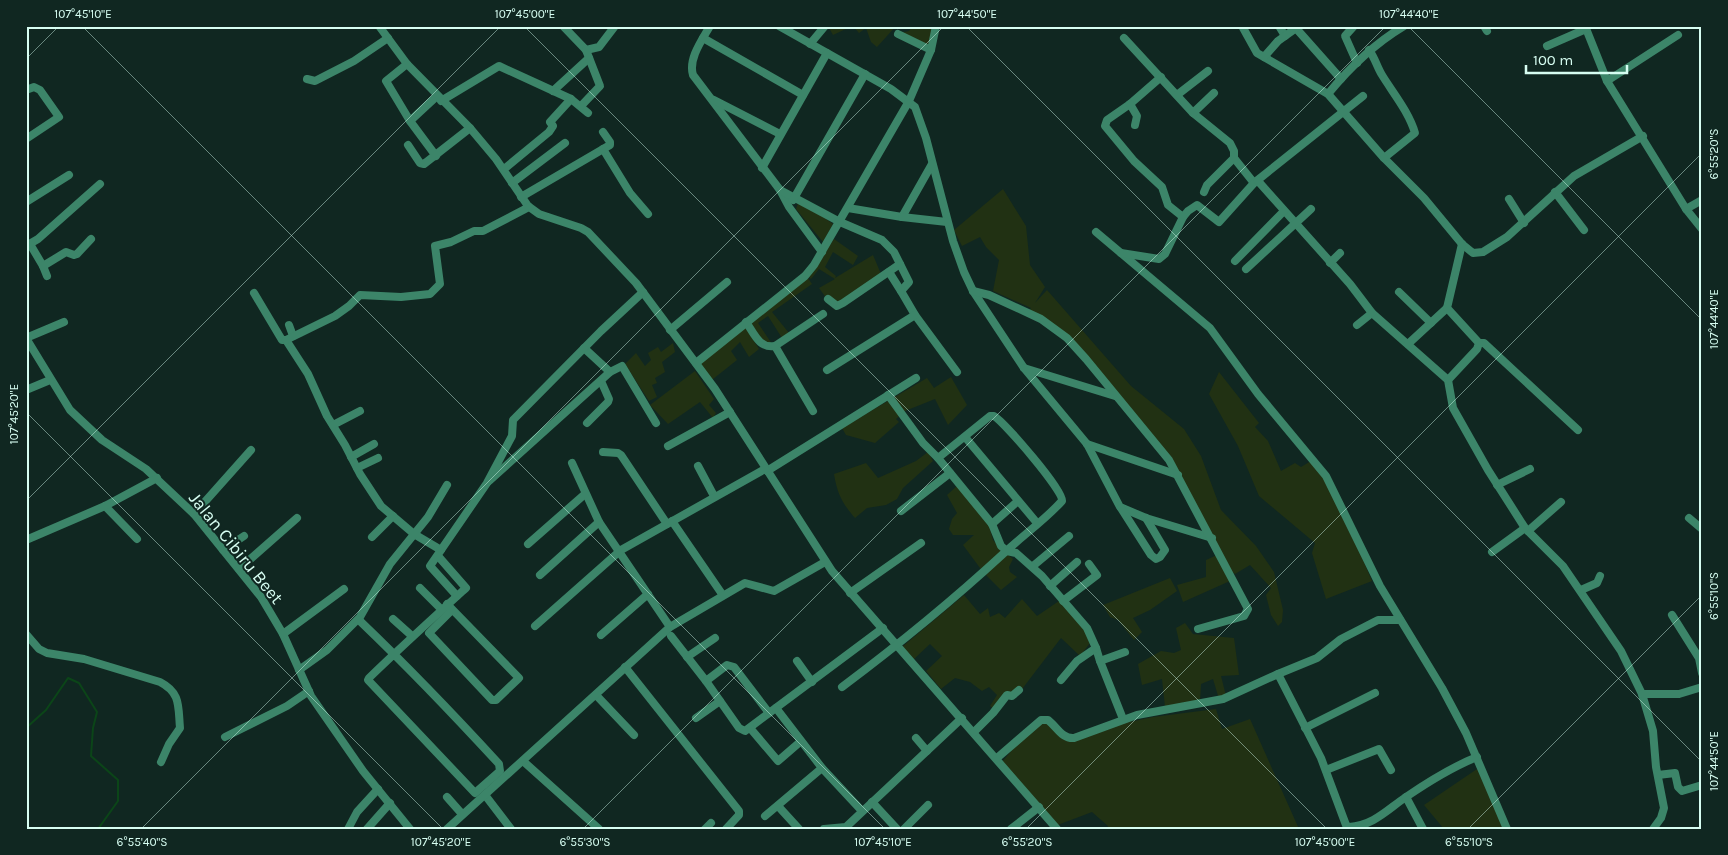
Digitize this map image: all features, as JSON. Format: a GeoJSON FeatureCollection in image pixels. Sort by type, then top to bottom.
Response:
{"type":"FeatureCollection","features":[{"type":"Feature","properties":{"kind":"street"},"geometry":{"type":"LineString","coordinates":[[379,26],[407,64],[470,128],[504,169],[529,207],[538,214],[588,232],[643,292],[730,412],[825,562],[1057,829]]}},
{"type":"Feature","properties":{"kind":"street"},"geometry":{"type":"LineString","coordinates":[[563,26],[588,54],[600,88],[581,106]]}},
{"type":"Feature","properties":{"kind":"street"},"geometry":{"type":"LineString","coordinates":[[553,91],[588,54],[599,47],[615,26]]}},
{"type":"Feature","properties":{"kind":"street"},"geometry":{"type":"LineString","coordinates":[[710,26],[703,38],[691,69],[693,75],[780,190],[789,208],[822,252]]}},
{"type":"Feature","properties":{"kind":"street"},"geometry":{"type":"LineString","coordinates":[[779,26],[909,101],[919,116],[953,241],[973,291],[1024,368],[1087,444],[1120,507],[1151,555],[1156,559],[1160,558],[1165,550],[1146,518]]}},
{"type":"Feature","properties":{"kind":"street"},"geometry":{"type":"LineString","coordinates":[[810,44],[826,26]]}},
{"type":"Feature","properties":{"kind":"street"},"geometry":{"type":"LineString","coordinates":[[696,363],[805,276],[840,222],[909,101],[931,50],[936,26]]}},
{"type":"Feature","properties":{"kind":"street"},"geometry":{"type":"LineString","coordinates":[[1242,26],[1252,47],[1264,57],[1328,94],[1384,158],[1424,198],[1462,244],[1473,253],[1483,252],[1524,223],[1574,176],[1643,136]]}},
{"type":"Feature","properties":{"kind":"street"},"geometry":{"type":"LineString","coordinates":[[1279,26],[1285,36]]}},
{"type":"Feature","properties":{"kind":"street"},"geometry":{"type":"LineString","coordinates":[[1354,26],[1345,36],[1357,63]]}},
{"type":"Feature","properties":{"kind":"street"},"geometry":{"type":"LineString","coordinates":[[1328,94],[1369,50],[1404,26]]}},
{"type":"Feature","properties":{"kind":"street"},"geometry":{"type":"LineString","coordinates":[[1264,57],[1296,27],[1341,79]]}},
{"type":"Feature","properties":{"kind":"street"},"geometry":{"type":"LineString","coordinates":[[1547,46],[1585,28],[1607,81],[1643,136],[1686,209],[1702,230]]}},
{"type":"Feature","properties":{"kind":"street"},"geometry":{"type":"LineString","coordinates":[[898,34],[931,50]]}},
{"type":"Feature","properties":{"kind":"street"},"geometry":{"type":"LineString","coordinates":[[1607,81],[1678,35]]}},
{"type":"Feature","properties":{"kind":"street"},"geometry":{"type":"LineString","coordinates":[[307,79],[314,81],[330,74],[388,38]]}},
{"type":"Feature","properties":{"kind":"street"},"geometry":{"type":"LineString","coordinates":[[703,38],[803,95]]}},
{"type":"Feature","properties":{"kind":"street"},"geometry":{"type":"LineString","coordinates":[[1124,38],[1193,113],[1230,144],[1234,151],[1234,158],[1296,223],[1372,313],[1448,380],[1453,408],[1497,485],[1527,530],[1563,566],[1581,590],[1621,651],[1642,694],[1653,731],[1664,808],[1653,829]]}},
{"type":"Feature","properties":{"kind":"street"},"geometry":{"type":"LineString","coordinates":[[1369,50],[1383,76],[1398,96],[1415,133],[1384,158]]}},
{"type":"Feature","properties":{"kind":"street"},"geometry":{"type":"LineString","coordinates":[[762,168],[827,53]]}},
{"type":"Feature","properties":{"kind":"street"},"geometry":{"type":"LineString","coordinates":[[407,64],[386,81],[410,121],[436,156]]}},
{"type":"Feature","properties":{"kind":"street"},"geometry":{"type":"LineString","coordinates":[[410,121],[439,98],[499,66],[571,99],[588,113]]}},
{"type":"Feature","properties":{"kind":"street"},"geometry":{"type":"LineString","coordinates":[[1177,95],[1208,71]]}},
{"type":"Feature","properties":{"kind":"street"},"geometry":{"type":"LineString","coordinates":[[789,208],[865,74]]}},
{"type":"Feature","properties":{"kind":"street"},"geometry":{"type":"LineString","coordinates":[[1161,77],[1130,104],[1107,120],[1106,126],[1134,161],[1162,187],[1168,205],[1183,217]]}},
{"type":"Feature","properties":{"kind":"street"},"geometry":{"type":"LineString","coordinates":[[26,90],[34,87],[40,90],[58,117],[26,139]]}},
{"type":"Feature","properties":{"kind":"street"},"geometry":{"type":"LineString","coordinates":[[1193,113],[1214,93]]}},
{"type":"Feature","properties":{"kind":"street"},"geometry":{"type":"LineString","coordinates":[[1118,252],[1159,259],[1165,254],[1183,217],[1188,211],[1197,206],[1217,222],[1221,221],[1256,182],[1363,96]]}},
{"type":"Feature","properties":{"kind":"street"},"geometry":{"type":"LineString","coordinates":[[711,98],[780,134]]}},
{"type":"Feature","properties":{"kind":"street"},"geometry":{"type":"LineString","coordinates":[[504,169],[549,132],[553,126],[550,122],[571,99]]}},
{"type":"Feature","properties":{"kind":"street"},"geometry":{"type":"LineString","coordinates":[[1130,104],[1137,116],[1135,125]]}},
{"type":"Feature","properties":{"kind":"street"},"geometry":{"type":"LineString","coordinates":[[408,145],[422,164],[436,156],[470,128]]}},
{"type":"Feature","properties":{"kind":"street"},"geometry":{"type":"LineString","coordinates":[[521,197],[611,144],[603,132]]}},
{"type":"Feature","properties":{"kind":"street"},"geometry":{"type":"LineString","coordinates":[[512,183],[566,143]]}},
{"type":"Feature","properties":{"kind":"street"},"geometry":{"type":"LineString","coordinates":[[603,149],[630,193],[648,214]]}},
{"type":"Feature","properties":{"kind":"street"},"geometry":{"type":"LineString","coordinates":[[1204,192],[1207,185],[1234,158]]}},
{"type":"Feature","properties":{"kind":"street"},"geometry":{"type":"LineString","coordinates":[[902,217],[932,164]]}},
{"type":"Feature","properties":{"kind":"street"},"geometry":{"type":"LineString","coordinates":[[26,202],[69,175]]}},
{"type":"Feature","properties":{"kind":"street"},"geometry":{"type":"LineString","coordinates":[[47,276],[43,266],[28,245],[100,184]]}},
{"type":"Feature","properties":{"kind":"street"},"geometry":{"type":"LineString","coordinates":[[780,190],[840,222],[888,244],[909,282],[901,291]]}},
{"type":"Feature","properties":{"kind":"street"},"geometry":{"type":"LineString","coordinates":[[1555,192],[1584,230]]}},
{"type":"Feature","properties":{"kind":"street"},"geometry":{"type":"LineString","coordinates":[[1509,199],[1524,223]]}},
{"type":"Feature","properties":{"kind":"street"},"geometry":{"type":"LineString","coordinates":[[1686,209],[1702,200]]}},
{"type":"Feature","properties":{"kind":"street"},"geometry":{"type":"LineString","coordinates":[[254,293],[282,340],[318,326],[349,306],[360,295],[401,297],[430,294],[440,284],[434,246],[451,242],[474,231],[483,231],[529,207]]}},
{"type":"Feature","properties":{"kind":"street"},"geometry":{"type":"LineString","coordinates":[[848,208],[948,222]]}},
{"type":"Feature","properties":{"kind":"street"},"geometry":{"type":"LineString","coordinates":[[1246,269],[1311,209]]}},
{"type":"Feature","properties":{"kind":"street"},"geometry":{"type":"LineString","coordinates":[[1235,261],[1284,211]]}},
{"type":"Feature","properties":{"kind":"street"},"geometry":{"type":"LineString","coordinates":[[1096,232],[1210,328],[1258,394],[1326,476],[1380,586],[1442,688],[1477,757],[1489,791],[1507,829]]}},
{"type":"Feature","properties":{"kind":"street"},"geometry":{"type":"LineString","coordinates":[[43,266],[66,252],[77,254],[91,239]]}},
{"type":"Feature","properties":{"kind":"street"},"geometry":{"type":"LineString","coordinates":[[1408,344],[1447,308],[1462,244]]}},
{"type":"Feature","properties":{"kind":"street"},"geometry":{"type":"LineString","coordinates":[[1330,263],[1340,253]]}},
{"type":"Feature","properties":{"kind":"street"},"geometry":{"type":"LineString","coordinates":[[828,299],[837,306],[900,264]]}},
{"type":"Feature","properties":{"kind":"street"},"geometry":{"type":"LineString","coordinates":[[889,272],[915,315],[957,372]]}},
{"type":"Feature","properties":{"kind":"street"},"geometry":{"type":"LineString","coordinates":[[670,330],[727,282]]}},
{"type":"Feature","properties":{"kind":"street"},"geometry":{"type":"LineString","coordinates":[[973,291],[1023,309],[1052,327],[1086,359],[1159,448],[1178,475],[1245,602],[1247,614],[1198,629]]}},
{"type":"Feature","properties":{"kind":"street"},"geometry":{"type":"LineString","coordinates":[[457,596],[430,566],[487,483],[512,436],[512,424],[515,417],[643,292]]}},
{"type":"Feature","properties":{"kind":"street"},"geometry":{"type":"LineString","coordinates":[[1399,292],[1432,323]]}},
{"type":"Feature","properties":{"kind":"street"},"geometry":{"type":"LineString","coordinates":[[1447,308],[1479,343],[1484,343],[1578,430]]}},
{"type":"Feature","properties":{"kind":"street"},"geometry":{"type":"LineString","coordinates":[[1357,325],[1372,313]]}},
{"type":"Feature","properties":{"kind":"street"},"geometry":{"type":"LineString","coordinates":[[746,322],[761,344],[767,347],[774,346],[824,314]]}},
{"type":"Feature","properties":{"kind":"street"},"geometry":{"type":"LineString","coordinates":[[827,370],[915,315]]}},
{"type":"Feature","properties":{"kind":"street"},"geometry":{"type":"LineString","coordinates":[[26,338],[64,322]]}},
{"type":"Feature","properties":{"kind":"street"},"geometry":{"type":"LineString","coordinates":[[289,325],[289,338],[333,426],[381,506],[439,553],[466,588],[447,608],[429,634],[492,700],[496,700],[519,678],[447,608],[420,588]]}},
{"type":"Feature","properties":{"kind":"street","name":"Jalan Cibiru Beet"},"geometry":{"type":"LineString","coordinates":[[26,338],[70,410],[88,428],[157,478],[194,514],[261,597],[283,634],[309,691],[321,712],[410,829]]}},
{"type":"Feature","properties":{"kind":"street"},"geometry":{"type":"LineString","coordinates":[[1448,380],[1476,349],[1479,343]]}},
{"type":"Feature","properties":{"kind":"street"},"geometry":{"type":"LineString","coordinates":[[774,346],[813,411]]}},
{"type":"Feature","properties":{"kind":"street"},"geometry":{"type":"LineString","coordinates":[[584,348],[610,372]]}},
{"type":"Feature","properties":{"kind":"street"},"geometry":{"type":"LineString","coordinates":[[487,483],[610,372],[622,366],[656,423]]}},
{"type":"Feature","properties":{"kind":"street"},"geometry":{"type":"LineString","coordinates":[[1024,368],[1115,396]]}},
{"type":"Feature","properties":{"kind":"street"},"geometry":{"type":"LineString","coordinates":[[535,626],[618,552],[714,496],[766,470],[916,378]]}},
{"type":"Feature","properties":{"kind":"street"},"geometry":{"type":"LineString","coordinates":[[26,390],[50,380]]}},
{"type":"Feature","properties":{"kind":"street"},"geometry":{"type":"LineString","coordinates":[[587,423],[609,399],[601,381]]}},
{"type":"Feature","properties":{"kind":"street"},"geometry":{"type":"LineString","coordinates":[[888,395],[923,443],[938,458],[992,524],[998,541],[1005,552]]}},
{"type":"Feature","properties":{"kind":"street"},"geometry":{"type":"LineString","coordinates":[[333,426],[360,411]]}},
{"type":"Feature","properties":{"kind":"street"},"geometry":{"type":"LineString","coordinates":[[668,446],[730,412]]}},
{"type":"Feature","properties":{"kind":"street"},"geometry":{"type":"LineString","coordinates":[[842,686],[897,645],[1005,552],[1060,503],[1063,498],[1029,454],[994,416],[986,419],[938,458]]}},
{"type":"Feature","properties":{"kind":"street"},"geometry":{"type":"LineString","coordinates":[[965,437],[1037,523]]}},
{"type":"Feature","properties":{"kind":"street"},"geometry":{"type":"LineString","coordinates":[[351,457],[374,444]]}},
{"type":"Feature","properties":{"kind":"street"},"geometry":{"type":"LineString","coordinates":[[1087,444],[1178,475]]}},
{"type":"Feature","properties":{"kind":"street"},"geometry":{"type":"LineString","coordinates":[[194,514],[250,450]]}},
{"type":"Feature","properties":{"kind":"street"},"geometry":{"type":"LineString","coordinates":[[603,452],[618,452],[621,455],[722,594]]}},
{"type":"Feature","properties":{"kind":"street"},"geometry":{"type":"LineString","coordinates":[[357,468],[378,458]]}},
{"type":"Feature","properties":{"kind":"street"},"geometry":{"type":"LineString","coordinates":[[572,463],[584,494],[600,522],[618,552],[670,627]]}},
{"type":"Feature","properties":{"kind":"street"},"geometry":{"type":"LineString","coordinates":[[698,466],[714,496]]}},
{"type":"Feature","properties":{"kind":"street"},"geometry":{"type":"LineString","coordinates":[[1497,485],[1530,469]]}},
{"type":"Feature","properties":{"kind":"street"},"geometry":{"type":"LineString","coordinates":[[901,511],[950,473]]}},
{"type":"Feature","properties":{"kind":"street"},"geometry":{"type":"LineString","coordinates":[[26,540],[105,506],[157,478]]}},
{"type":"Feature","properties":{"kind":"street"},"geometry":{"type":"LineString","coordinates":[[300,670],[327,650],[360,617],[390,564],[428,517],[447,485]]}},
{"type":"Feature","properties":{"kind":"street"},"geometry":{"type":"LineString","coordinates":[[528,544],[584,494]]}},
{"type":"Feature","properties":{"kind":"street"},"geometry":{"type":"LineString","coordinates":[[992,524],[1018,501]]}},
{"type":"Feature","properties":{"kind":"street"},"geometry":{"type":"LineString","coordinates":[[1492,552],[1527,530],[1561,502]]}},
{"type":"Feature","properties":{"kind":"street"},"geometry":{"type":"LineString","coordinates":[[105,506],[137,540]]}},
{"type":"Feature","properties":{"kind":"street"},"geometry":{"type":"LineString","coordinates":[[1120,507],[1146,518],[1212,538]]}},
{"type":"Feature","properties":{"kind":"street"},"geometry":{"type":"LineString","coordinates":[[372,537],[392,516]]}},
{"type":"Feature","properties":{"kind":"street"},"geometry":{"type":"LineString","coordinates":[[239,570],[297,518]]}},
{"type":"Feature","properties":{"kind":"street"},"geometry":{"type":"LineString","coordinates":[[1689,518],[1702,529]]}},
{"type":"Feature","properties":{"kind":"street"},"geometry":{"type":"LineString","coordinates":[[540,575],[600,522]]}},
{"type":"Feature","properties":{"kind":"street"},"geometry":{"type":"LineString","coordinates":[[223,550],[244,536]]}},
{"type":"Feature","properties":{"kind":"street"},"geometry":{"type":"LineString","coordinates":[[1033,566],[1069,536]]}},
{"type":"Feature","properties":{"kind":"street"},"geometry":{"type":"LineString","coordinates":[[850,593],[921,543]]}},
{"type":"Feature","properties":{"kind":"street"},"geometry":{"type":"LineString","coordinates":[[1005,552],[1016,553],[1033,566],[1087,628],[1123,719]]}},
{"type":"Feature","properties":{"kind":"street"},"geometry":{"type":"LineString","coordinates":[[480,796],[523,762],[544,740],[670,627],[722,594],[746,583],[774,591],[825,562]]}},
{"type":"Feature","properties":{"kind":"street"},"geometry":{"type":"LineString","coordinates":[[1050,586],[1077,562]]}},
{"type":"Feature","properties":{"kind":"street"},"geometry":{"type":"LineString","coordinates":[[1063,601],[1097,575],[1089,564]]}},
{"type":"Feature","properties":{"kind":"street"},"geometry":{"type":"LineString","coordinates":[[1581,590],[1597,583],[1600,576]]}},
{"type":"Feature","properties":{"kind":"street"},"geometry":{"type":"LineString","coordinates":[[283,634],[344,590]]}},
{"type":"Feature","properties":{"kind":"street"},"geometry":{"type":"LineString","coordinates":[[601,635],[648,594]]}},
{"type":"Feature","properties":{"kind":"street"},"geometry":{"type":"LineString","coordinates":[[447,608],[412,636],[370,678],[369,682],[511,829]]}},
{"type":"Feature","properties":{"kind":"street"},"geometry":{"type":"LineString","coordinates":[[1672,615],[1699,658],[1702,673]]}},
{"type":"Feature","properties":{"kind":"street"},"geometry":{"type":"LineString","coordinates":[[393,619],[412,636]]}},
{"type":"Feature","properties":{"kind":"street"},"geometry":{"type":"LineString","coordinates":[[997,758],[1037,721],[1048,720],[1060,733],[1069,738],[1123,719],[1161,709],[1222,699],[1317,658],[1341,639],[1378,620],[1400,620]]}},
{"type":"Feature","properties":{"kind":"street"},"geometry":{"type":"LineString","coordinates":[[361,622],[499,764],[500,771],[480,796],[446,829]]}},
{"type":"Feature","properties":{"kind":"street"},"geometry":{"type":"LineString","coordinates":[[671,636],[741,730],[750,728],[883,628]]}},
{"type":"Feature","properties":{"kind":"street"},"geometry":{"type":"LineString","coordinates":[[26,634],[39,648],[47,652],[84,659],[160,682],[171,688],[176,694],[180,728],[169,744],[162,762]]}},
{"type":"Feature","properties":{"kind":"street"},"geometry":{"type":"LineString","coordinates":[[687,657],[715,638]]}},
{"type":"Feature","properties":{"kind":"street"},"geometry":{"type":"LineString","coordinates":[[1061,680],[1077,661],[1096,648]]}},
{"type":"Feature","properties":{"kind":"street"},"geometry":{"type":"LineString","coordinates":[[1100,660],[1125,652]]}},
{"type":"Feature","properties":{"kind":"street"},"geometry":{"type":"LineString","coordinates":[[797,661],[812,682]]}},
{"type":"Feature","properties":{"kind":"street"},"geometry":{"type":"LineString","coordinates":[[706,681],[727,665],[734,667],[769,713]]}},
{"type":"Feature","properties":{"kind":"street"},"geometry":{"type":"LineString","coordinates":[[625,667],[739,811],[739,815],[726,829]]}},
{"type":"Feature","properties":{"kind":"street"},"geometry":{"type":"LineString","coordinates":[[1278,674],[1326,770],[1346,825],[1349,827],[1374,821],[1406,797],[1459,764],[1477,757]]}},
{"type":"Feature","properties":{"kind":"street"},"geometry":{"type":"LineString","coordinates":[[1642,694],[1679,694],[1702,687]]}},
{"type":"Feature","properties":{"kind":"street"},"geometry":{"type":"LineString","coordinates":[[974,732],[1007,695],[1012,696],[1018,690]]}},
{"type":"Feature","properties":{"kind":"street"},"geometry":{"type":"LineString","coordinates":[[225,737],[287,706],[309,691]]}},
{"type":"Feature","properties":{"kind":"street"},"geometry":{"type":"LineString","coordinates":[[1305,728],[1375,693]]}},
{"type":"Feature","properties":{"kind":"street"},"geometry":{"type":"LineString","coordinates":[[596,695],[634,736]]}},
{"type":"Feature","properties":{"kind":"street"},"geometry":{"type":"LineString","coordinates":[[696,718],[720,701]]}},
{"type":"Feature","properties":{"kind":"street"},"geometry":{"type":"LineString","coordinates":[[776,708],[800,742],[862,811]]}},
{"type":"Feature","properties":{"kind":"street"},"geometry":{"type":"LineString","coordinates":[[824,829],[846,827],[962,718]]}},
{"type":"Feature","properties":{"kind":"street"},"geometry":{"type":"LineString","coordinates":[[750,728],[778,761],[800,742]]}},
{"type":"Feature","properties":{"kind":"street"},"geometry":{"type":"LineString","coordinates":[[916,738],[927,751]]}},
{"type":"Feature","properties":{"kind":"street"},"geometry":{"type":"LineString","coordinates":[[1326,770],[1379,748],[1391,770]]}},
{"type":"Feature","properties":{"kind":"street"},"geometry":{"type":"LineString","coordinates":[[523,762],[593,827]]}},
{"type":"Feature","properties":{"kind":"street"},"geometry":{"type":"LineString","coordinates":[[766,816],[822,768]]}},
{"type":"Feature","properties":{"kind":"street"},"geometry":{"type":"LineString","coordinates":[[1658,775],[1675,773],[1678,787],[1682,790],[1702,785]]}},
{"type":"Feature","properties":{"kind":"street"},"geometry":{"type":"LineString","coordinates":[[348,829],[357,812],[378,788]]}},
{"type":"Feature","properties":{"kind":"street"},"geometry":{"type":"LineString","coordinates":[[447,797],[462,814]]}},
{"type":"Feature","properties":{"kind":"street"},"geometry":{"type":"LineString","coordinates":[[1406,797],[1423,829]]}},
{"type":"Feature","properties":{"kind":"street"},"geometry":{"type":"LineString","coordinates":[[872,802],[892,827]]}},
{"type":"Feature","properties":{"kind":"street"},"geometry":{"type":"LineString","coordinates":[[367,829],[390,803]]}},
{"type":"Feature","properties":{"kind":"street"},"geometry":{"type":"LineString","coordinates":[[904,829],[928,805]]}},
{"type":"Feature","properties":{"kind":"street"},"geometry":{"type":"LineString","coordinates":[[778,806],[799,829]]}},
{"type":"Feature","properties":{"kind":"street"},"geometry":{"type":"LineString","coordinates":[[1011,829],[1039,807]]}},
{"type":"Feature","properties":{"kind":"green space"},"geometry":{"type":"Polygon","coordinates":[[[828,26],[852,26],[833,35],[828,26]]]}},
{"type":"Feature","properties":{"kind":"green space"},"geometry":{"type":"Polygon","coordinates":[[[853,26],[896,26],[877,47],[871,42],[866,28],[859,33],[853,26]]]}},
{"type":"Feature","properties":{"kind":"green space"},"geometry":{"type":"Polygon","coordinates":[[[913,26],[934,26],[930,47],[901,33],[909,31],[913,26]]]}},
{"type":"Feature","properties":{"kind":"green space"},"geometry":{"type":"Polygon","coordinates":[[[1003,189],[1026,226],[1030,265],[1045,287],[1035,303],[1047,290],[1131,386],[1184,429],[1201,456],[1221,510],[1256,546],[1274,572],[1283,610],[1282,622],[1278,626],[1271,615],[1266,595],[1271,588],[1250,565],[1235,574],[1226,567],[1160,448],[1062,333],[1029,311],[1031,308],[993,291],[999,260],[986,247],[980,237],[962,246],[954,230],[1003,189]]]}},
{"type":"Feature","properties":{"kind":"green space"},"geometry":{"type":"Polygon","coordinates":[[[799,200],[833,224],[823,242],[796,209],[799,200]]]}},
{"type":"Feature","properties":{"kind":"green space"},"geometry":{"type":"Polygon","coordinates":[[[834,239],[858,256],[853,265],[833,252],[825,267],[836,276],[835,278],[873,255],[881,274],[835,310],[819,288],[835,279],[819,269],[811,279],[808,276],[834,239]]]}},
{"type":"Feature","properties":{"kind":"green space"},"geometry":{"type":"Polygon","coordinates":[[[808,278],[812,284],[772,312],[789,333],[782,338],[768,316],[758,323],[772,344],[767,346],[749,322],[808,278]]]}},
{"type":"Feature","properties":{"kind":"green space"},"geometry":{"type":"Polygon","coordinates":[[[745,327],[759,349],[749,357],[740,342],[731,351],[737,360],[708,383],[696,366],[745,327]]]}},
{"type":"Feature","properties":{"kind":"green space"},"geometry":{"type":"Polygon","coordinates":[[[673,343],[675,352],[662,362],[665,372],[655,378],[657,383],[652,385],[657,397],[649,401],[625,364],[636,353],[645,366],[651,360],[648,353],[658,347],[661,352],[673,343]]]}},
{"type":"Feature","properties":{"kind":"green space"},"geometry":{"type":"Polygon","coordinates":[[[695,371],[714,399],[709,405],[716,413],[713,418],[700,402],[668,424],[650,405],[695,371]]]}},
{"type":"Feature","properties":{"kind":"green space"},"geometry":{"type":"Polygon","coordinates":[[[1219,372],[1259,423],[1255,427],[1268,441],[1281,471],[1295,463],[1301,467],[1311,461],[1330,482],[1372,581],[1326,599],[1312,553],[1315,543],[1259,496],[1238,446],[1209,394],[1219,372]]]}},
{"type":"Feature","properties":{"kind":"green space"},"geometry":{"type":"Polygon","coordinates":[[[951,377],[967,405],[948,425],[935,399],[905,411],[896,419],[899,422],[875,443],[846,435],[842,428],[927,378],[934,388],[951,377]]]}},
{"type":"Feature","properties":{"kind":"green space"},"geometry":{"type":"Polygon","coordinates":[[[928,452],[933,461],[903,488],[897,499],[886,505],[867,508],[855,518],[843,502],[834,474],[866,463],[878,478],[916,461],[928,452]]]}},
{"type":"Feature","properties":{"kind":"green space"},"geometry":{"type":"Polygon","coordinates":[[[957,486],[989,526],[993,540],[1002,550],[983,572],[963,545],[974,535],[953,535],[949,529],[952,519],[957,513],[947,495],[957,486]]]}},
{"type":"Feature","properties":{"kind":"green space"},"geometry":{"type":"Polygon","coordinates":[[[1007,554],[1013,559],[1009,567],[1010,572],[1017,577],[1001,590],[986,575],[1007,554]]]}},
{"type":"Feature","properties":{"kind":"green space"},"geometry":{"type":"Polygon","coordinates":[[[1217,555],[1230,581],[1183,602],[1177,585],[1206,577],[1206,560],[1217,555]]]}},
{"type":"Feature","properties":{"kind":"green space"},"geometry":{"type":"Polygon","coordinates":[[[1170,578],[1177,591],[1150,610],[1133,618],[1142,632],[1134,640],[1118,620],[1110,617],[1103,605],[1170,578]]]}},
{"type":"Feature","properties":{"kind":"green space"},"geometry":{"type":"Polygon","coordinates":[[[964,595],[980,614],[988,608],[990,617],[999,613],[1005,618],[1022,599],[1037,616],[1059,601],[1085,630],[1090,643],[1080,656],[1061,638],[1016,697],[1006,695],[995,710],[990,706],[997,695],[989,687],[982,691],[970,682],[955,678],[941,689],[926,671],[942,656],[930,644],[914,659],[902,647],[964,595]]]}},
{"type":"Feature","properties":{"kind":"green space"},"geometry":{"type":"Polygon","coordinates":[[[1185,623],[1193,634],[1234,638],[1239,675],[1221,676],[1226,696],[1219,699],[1213,679],[1201,684],[1200,703],[1165,707],[1162,679],[1142,685],[1138,664],[1161,651],[1174,653],[1181,650],[1176,628],[1185,623]]]}},
{"type":"Feature","properties":{"kind":"green space"},"geometry":{"type":"Polygon","coordinates":[[[1216,709],[1222,729],[1250,719],[1299,829],[1107,829],[1108,826],[1092,812],[1055,826],[1001,763],[1033,726],[1049,721],[1064,736],[1153,717],[1216,709]]]}},
{"type":"Feature","properties":{"kind":"green space"},"geometry":{"type":"Polygon","coordinates":[[[1477,769],[1505,829],[1444,829],[1424,805],[1477,769]]]}},
{"type":"Feature","properties":{"kind":"waterway"},"geometry":{"type":"LineString","coordinates":[[26,728],[46,710],[68,678],[79,683],[97,712],[93,728],[91,756],[118,780],[118,801],[98,829]]}}]}
